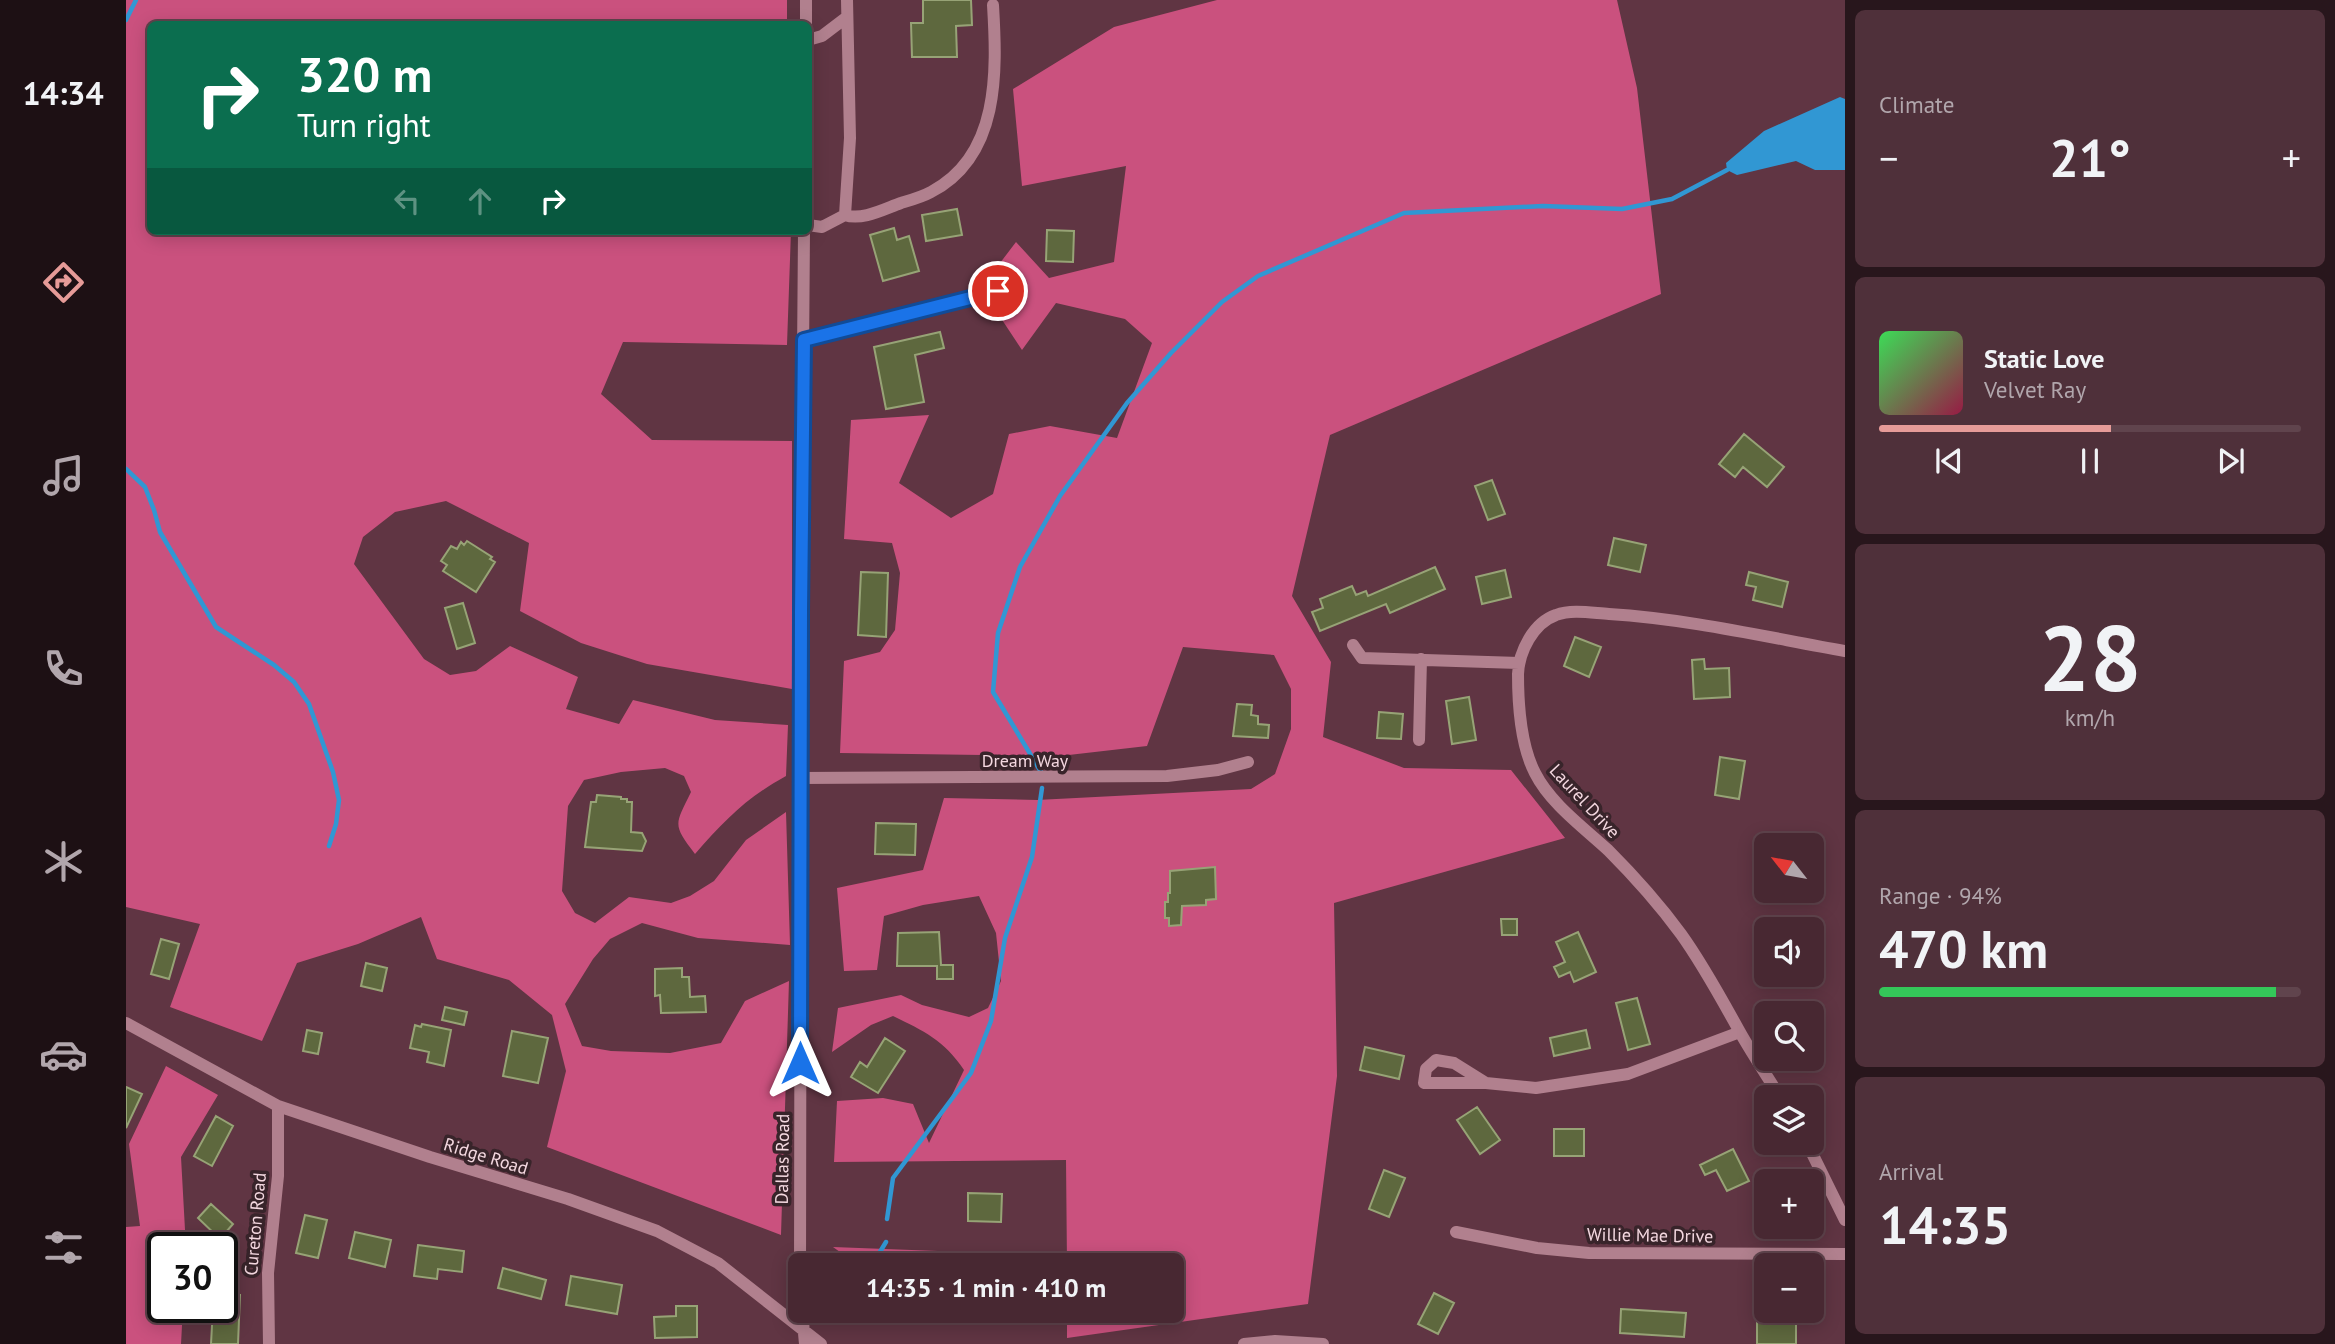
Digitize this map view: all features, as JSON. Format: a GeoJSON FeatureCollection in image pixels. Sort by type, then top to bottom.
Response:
{"type":"FeatureCollection","features":[{"type":"Feature","properties":{"kind":"street"},"geometry":{"type":"LineString","coordinates":[[806,0],[806,21]]}},
{"type":"Feature","properties":{"kind":"street"},"geometry":{"type":"LineString","coordinates":[[845,215],[850,138],[847,0]]}},
{"type":"Feature","properties":{"kind":"street"},"geometry":{"type":"LineString","coordinates":[[812,226],[822,227],[845,215],[853,218],[873,213],[931,192],[957,174],[972,156],[993,97],[996,65],[993,5]]}},
{"type":"Feature","properties":{"kind":"street"},"geometry":{"type":"LineString","coordinates":[[812,39],[822,36],[847,17]]}},
{"type":"Feature","properties":{"kind":"street","name":"Dallas Road"},"geometry":{"type":"LineString","coordinates":[[800,1253],[804,235]]}},
{"type":"Feature","properties":{"kind":"street"},"geometry":{"type":"LineString","coordinates":[[804,340],[998,291]]}},
{"type":"Feature","properties":{"kind":"street","name":"Laurel Drive"},"geometry":{"type":"LineString","coordinates":[[1773,1085],[1705,970],[1662,909],[1624,866],[1554,799],[1538,779],[1530,761],[1522,724],[1518,687],[1519,663],[1525,646],[1536,629],[1549,618],[1565,613],[1645,616],[1702,623],[1845,651]]}},
{"type":"Feature","properties":{"kind":"street"},"geometry":{"type":"LineString","coordinates":[[1353,645],[1362,657],[1519,663]]}},
{"type":"Feature","properties":{"kind":"street"},"geometry":{"type":"LineString","coordinates":[[1419,740],[1421,659]]}},
{"type":"Feature","properties":{"kind":"street","name":"Dream Way"},"geometry":{"type":"LineString","coordinates":[[801,778],[1167,776],[1218,770],[1248,762]]}},
{"type":"Feature","properties":{"kind":"street","name":"Ridge Road"},"geometry":{"type":"LineString","coordinates":[[126,1023],[278,1106],[579,1203],[657,1231],[718,1264],[804,1337],[821,1344]]}},
{"type":"Feature","properties":{"kind":"street"},"geometry":{"type":"LineString","coordinates":[[1486,1083],[1536,1088],[1628,1074],[1740,1032]]}},
{"type":"Feature","properties":{"kind":"street","name":"Cureton Road"},"geometry":{"type":"LineString","coordinates":[[269,1344],[268,1273],[278,1176],[278,1106]]}},
{"type":"Feature","properties":{"kind":"street"},"geometry":{"type":"LineString","coordinates":[[1813,1155],[1845,1220]]}},
{"type":"Feature","properties":{"kind":"street","name":"Willie Mae Drive"},"geometry":{"type":"LineString","coordinates":[[1456,1231],[1537,1248],[1589,1253],[1845,1254]]}},
{"type":"Feature","properties":{"kind":"street"},"geometry":{"type":"LineString","coordinates":[[1244,1344],[1275,1341],[1323,1344]]}},
{"type":"Feature","properties":{"kind":"shaded area"},"geometry":{"type":"Polygon","coordinates":[[[126,0],[787,0],[787,21],[147,21],[147,235],[791,235],[787,345],[623,342],[601,394],[652,440],[792,441],[792,689],[647,664],[581,643],[520,611],[529,543],[446,501],[395,512],[363,537],[354,564],[424,659],[450,675],[476,671],[510,646],[578,677],[566,709],[619,724],[633,700],[715,720],[788,725],[786,776],[737,810],[695,854],[682,836],[678,824],[691,792],[684,776],[665,768],[621,772],[584,780],[568,806],[562,891],[575,913],[595,923],[629,897],[671,903],[690,896],[714,881],[746,840],[786,812],[790,945],[698,938],[642,923],[610,939],[593,959],[565,1004],[582,1046],[611,1051],[670,1053],[721,1043],[745,1001],[789,981],[781,1235],[547,1147],[566,1071],[552,1015],[509,980],[437,959],[421,917],[358,944],[297,963],[262,1041],[170,1007],[200,924],[126,907],[126,0]]]}},
{"type":"Feature","properties":{"kind":"shaded area"},"geometry":{"type":"Polygon","coordinates":[[[1217,0],[1617,0],[1637,88],[1661,294],[1330,435],[1292,596],[1331,662],[1323,737],[1404,768],[1511,770],[1565,838],[1334,903],[1337,1076],[1308,1304],[1184,1321],[1184,1253],[1067,1253],[1066,1160],[834,1162],[837,1101],[883,1098],[913,1104],[929,1143],[964,1070],[933,1037],[893,1016],[871,1025],[832,1052],[838,1008],[901,995],[922,1005],[969,1017],[988,1008],[1001,981],[996,933],[979,896],[923,905],[884,916],[877,970],[844,971],[837,888],[923,870],[944,798],[1037,800],[1251,789],[1275,774],[1291,729],[1291,689],[1274,655],[1183,647],[1147,746],[1060,756],[840,753],[844,661],[880,652],[895,630],[900,573],[892,543],[844,539],[851,420],[929,415],[899,483],[951,518],[993,494],[1009,434],[1050,426],[1117,438],[1152,343],[1125,319],[1056,303],[1022,350],[981,288],[1016,242],[1049,278],[1114,262],[1126,166],[1022,186],[1013,89],[1114,27],[1217,0]]]}},
{"type":"Feature","properties":{"kind":"shaded area"},"geometry":{"type":"Polygon","coordinates":[[[166,1066],[218,1095],[181,1157],[185,1232],[147,1232],[147,1323],[182,1323],[181,1344],[126,1344],[126,1227],[140,1226],[129,1144],[166,1066]]]}},
{"type":"Feature","properties":{"kind":"shaded area"},"geometry":{"type":"Polygon","coordinates":[[[833,1247],[938,1251],[938,1253],[841,1253],[833,1247]]]}},
{"type":"Feature","properties":{"kind":"shaded area"},"geometry":{"type":"Polygon","coordinates":[[[1067,1323],[1173,1323],[1067,1338],[1067,1323]]]}},
{"type":"Feature","properties":{"kind":"water"},"geometry":{"type":"Polygon","coordinates":[[[1840,97],[1845,99],[1845,170],[1815,170],[1796,161],[1737,175],[1727,170],[1726,163],[1764,131],[1840,97]]]}},
{"type":"Feature","properties":{"kind":"building"},"geometry":{"type":"Polygon","coordinates":[[[923,0],[971,0],[972,25],[956,26],[957,57],[912,57],[911,23],[923,23],[923,0]]]}},
{"type":"Feature","properties":{"kind":"building"},"geometry":{"type":"Polygon","coordinates":[[[957,209],[962,235],[926,241],[922,215],[957,209]]]}},
{"type":"Feature","properties":{"kind":"building"},"geometry":{"type":"Polygon","coordinates":[[[894,228],[897,240],[909,236],[919,271],[883,281],[870,235],[894,228]]]}},
{"type":"Feature","properties":{"kind":"building"},"geometry":{"type":"Polygon","coordinates":[[[1047,230],[1074,231],[1073,262],[1046,261],[1047,230]]]}},
{"type":"Feature","properties":{"kind":"building"},"geometry":{"type":"Polygon","coordinates":[[[940,332],[944,348],[915,355],[924,402],[886,409],[874,347],[940,332]]]}},
{"type":"Feature","properties":{"kind":"building"},"geometry":{"type":"Polygon","coordinates":[[[1744,434],[1784,467],[1767,487],[1743,467],[1735,477],[1719,464],[1744,434]]]}},
{"type":"Feature","properties":{"kind":"building"},"geometry":{"type":"Polygon","coordinates":[[[1492,480],[1505,514],[1488,520],[1475,486],[1492,480]]]}},
{"type":"Feature","properties":{"kind":"building"},"geometry":{"type":"Polygon","coordinates":[[[1614,538],[1646,545],[1640,572],[1608,565],[1614,538]]]}},
{"type":"Feature","properties":{"kind":"building"},"geometry":{"type":"Polygon","coordinates":[[[467,541],[492,557],[490,559],[495,562],[476,592],[443,571],[447,565],[441,561],[451,546],[457,549],[461,542],[464,545],[467,541]]]}},
{"type":"Feature","properties":{"kind":"building"},"geometry":{"type":"Polygon","coordinates":[[[1435,567],[1445,589],[1390,613],[1386,604],[1320,631],[1312,612],[1323,608],[1320,599],[1352,586],[1356,595],[1366,591],[1368,596],[1435,567]]]}},
{"type":"Feature","properties":{"kind":"building"},"geometry":{"type":"Polygon","coordinates":[[[1505,570],[1511,597],[1482,604],[1476,577],[1505,570]]]}},
{"type":"Feature","properties":{"kind":"building"},"geometry":{"type":"Polygon","coordinates":[[[861,572],[888,573],[886,637],[858,635],[861,572]]]}},
{"type":"Feature","properties":{"kind":"building"},"geometry":{"type":"Polygon","coordinates":[[[1749,572],[1788,582],[1782,607],[1753,600],[1756,587],[1746,585],[1749,572]]]}},
{"type":"Feature","properties":{"kind":"building"},"geometry":{"type":"Polygon","coordinates":[[[463,603],[475,643],[457,649],[445,608],[463,603]]]}},
{"type":"Feature","properties":{"kind":"building"},"geometry":{"type":"Polygon","coordinates":[[[1575,637],[1601,647],[1589,677],[1564,666],[1575,637]]]}},
{"type":"Feature","properties":{"kind":"building"},"geometry":{"type":"Polygon","coordinates":[[[1704,659],[1705,669],[1729,668],[1730,697],[1694,699],[1692,660],[1704,659]]]}},
{"type":"Feature","properties":{"kind":"building"},"geometry":{"type":"Polygon","coordinates":[[[1469,697],[1476,740],[1452,744],[1446,701],[1469,697]]]}},
{"type":"Feature","properties":{"kind":"building"},"geometry":{"type":"Polygon","coordinates":[[[1237,704],[1252,705],[1251,715],[1258,716],[1258,724],[1269,725],[1268,738],[1233,736],[1237,704]]]}},
{"type":"Feature","properties":{"kind":"building"},"geometry":{"type":"Polygon","coordinates":[[[1379,712],[1403,714],[1401,739],[1377,738],[1379,712]]]}},
{"type":"Feature","properties":{"kind":"building"},"geometry":{"type":"Polygon","coordinates":[[[1720,757],[1745,761],[1739,799],[1715,795],[1720,757]]]}},
{"type":"Feature","properties":{"kind":"building"},"geometry":{"type":"Polygon","coordinates":[[[597,795],[621,797],[632,802],[631,832],[642,833],[646,841],[642,851],[585,847],[591,802],[596,802],[597,795]]]}},
{"type":"Feature","properties":{"kind":"building"},"geometry":{"type":"Polygon","coordinates":[[[876,823],[916,824],[915,855],[875,854],[876,823]]]}},
{"type":"Feature","properties":{"kind":"building"},"geometry":{"type":"Polygon","coordinates":[[[1215,867],[1216,899],[1206,900],[1206,905],[1182,906],[1181,925],[1169,926],[1169,918],[1165,918],[1165,902],[1168,902],[1170,893],[1170,871],[1215,867]]]}},
{"type":"Feature","properties":{"kind":"building"},"geometry":{"type":"Polygon","coordinates":[[[1501,919],[1517,919],[1517,935],[1502,935],[1501,919]]]}},
{"type":"Feature","properties":{"kind":"building"},"geometry":{"type":"Polygon","coordinates":[[[939,932],[941,965],[953,965],[953,979],[937,979],[937,966],[897,966],[898,933],[939,932]]]}},
{"type":"Feature","properties":{"kind":"building"},"geometry":{"type":"Polygon","coordinates":[[[1578,932],[1596,972],[1574,982],[1570,972],[1559,977],[1554,967],[1565,962],[1556,942],[1578,932]]]}},
{"type":"Feature","properties":{"kind":"building"},"geometry":{"type":"Polygon","coordinates":[[[161,939],[179,944],[169,979],[151,974],[161,939]]]}},
{"type":"Feature","properties":{"kind":"building"},"geometry":{"type":"Polygon","coordinates":[[[366,963],[387,968],[382,991],[361,986],[366,963]]]}},
{"type":"Feature","properties":{"kind":"building"},"geometry":{"type":"Polygon","coordinates":[[[682,968],[682,977],[689,977],[690,997],[705,996],[706,1012],[661,1013],[660,995],[655,996],[655,969],[682,968]]]}},
{"type":"Feature","properties":{"kind":"building"},"geometry":{"type":"Polygon","coordinates":[[[1637,998],[1650,1044],[1628,1050],[1616,1003],[1637,998]]]}},
{"type":"Feature","properties":{"kind":"building"},"geometry":{"type":"Polygon","coordinates":[[[445,1007],[467,1012],[464,1025],[442,1020],[445,1007]]]}},
{"type":"Feature","properties":{"kind":"building"},"geometry":{"type":"Polygon","coordinates":[[[422,1024],[451,1030],[444,1066],[427,1062],[429,1052],[410,1048],[415,1025],[421,1027],[422,1024]]]}},
{"type":"Feature","properties":{"kind":"building"},"geometry":{"type":"Polygon","coordinates":[[[307,1030],[322,1033],[318,1054],[303,1051],[307,1030]]]}},
{"type":"Feature","properties":{"kind":"building"},"geometry":{"type":"Polygon","coordinates":[[[1586,1030],[1590,1048],[1554,1056],[1550,1038],[1586,1030]]]}},
{"type":"Feature","properties":{"kind":"building"},"geometry":{"type":"Polygon","coordinates":[[[512,1031],[548,1038],[538,1083],[503,1076],[512,1031]]]}},
{"type":"Feature","properties":{"kind":"building"},"geometry":{"type":"Polygon","coordinates":[[[885,1038],[905,1051],[878,1093],[851,1077],[860,1062],[867,1067],[885,1038]]]}},
{"type":"Feature","properties":{"kind":"building"},"geometry":{"type":"Polygon","coordinates":[[[1365,1047],[1404,1056],[1399,1079],[1360,1070],[1365,1047]]]}},
{"type":"Feature","properties":{"kind":"building"},"geometry":{"type":"Polygon","coordinates":[[[126,1087],[142,1094],[126,1128],[126,1087]]]}},
{"type":"Feature","properties":{"kind":"building"},"geometry":{"type":"Polygon","coordinates":[[[1477,1107],[1500,1140],[1480,1154],[1457,1120],[1477,1107]]]}},
{"type":"Feature","properties":{"kind":"building"},"geometry":{"type":"Polygon","coordinates":[[[216,1116],[233,1126],[212,1166],[194,1156],[216,1116]]]}},
{"type":"Feature","properties":{"kind":"building"},"geometry":{"type":"Polygon","coordinates":[[[1554,1129],[1584,1129],[1584,1156],[1554,1156],[1554,1129]]]}},
{"type":"Feature","properties":{"kind":"building"},"geometry":{"type":"Polygon","coordinates":[[[1733,1149],[1749,1181],[1727,1191],[1716,1170],[1705,1175],[1700,1165],[1733,1149]]]}},
{"type":"Feature","properties":{"kind":"building"},"geometry":{"type":"Polygon","coordinates":[[[1384,1170],[1405,1178],[1389,1217],[1369,1209],[1384,1170]]]}},
{"type":"Feature","properties":{"kind":"building"},"geometry":{"type":"Polygon","coordinates":[[[968,1193],[1002,1194],[1001,1222],[968,1221],[968,1193]]]}},
{"type":"Feature","properties":{"kind":"building"},"geometry":{"type":"Polygon","coordinates":[[[211,1204],[233,1224],[226,1232],[213,1232],[198,1218],[211,1204]]]}},
{"type":"Feature","properties":{"kind":"building"},"geometry":{"type":"Polygon","coordinates":[[[305,1215],[327,1220],[318,1258],[296,1253],[305,1215]]]}},
{"type":"Feature","properties":{"kind":"building"},"geometry":{"type":"Polygon","coordinates":[[[355,1232],[391,1240],[385,1267],[349,1258],[355,1232]]]}},
{"type":"Feature","properties":{"kind":"building"},"geometry":{"type":"Polygon","coordinates":[[[418,1245],[464,1251],[462,1272],[438,1269],[437,1279],[414,1276],[418,1245]]]}},
{"type":"Feature","properties":{"kind":"building"},"geometry":{"type":"Polygon","coordinates":[[[503,1268],[546,1280],[541,1299],[498,1288],[503,1268]]]}},
{"type":"Feature","properties":{"kind":"building"},"geometry":{"type":"Polygon","coordinates":[[[571,1276],[622,1285],[617,1314],[566,1305],[571,1276]]]}},
{"type":"Feature","properties":{"kind":"building"},"geometry":{"type":"Polygon","coordinates":[[[1434,1293],[1454,1303],[1438,1334],[1418,1324],[1434,1293]]]}},
{"type":"Feature","properties":{"kind":"building"},"geometry":{"type":"Polygon","coordinates":[[[240,1295],[238,1344],[211,1344],[212,1323],[238,1323],[240,1295]]]}},
{"type":"Feature","properties":{"kind":"building"},"geometry":{"type":"Polygon","coordinates":[[[676,1306],[697,1306],[697,1337],[655,1338],[654,1317],[676,1316],[676,1306]]]}},
{"type":"Feature","properties":{"kind":"building"},"geometry":{"type":"Polygon","coordinates":[[[1621,1309],[1686,1313],[1684,1337],[1620,1333],[1621,1309]]]}},
{"type":"Feature","properties":{"kind":"building"},"geometry":{"type":"Polygon","coordinates":[[[1757,1323],[1796,1323],[1796,1344],[1757,1344],[1757,1323]]]}},
{"type":"Feature","properties":{"kind":"waterway"},"geometry":{"type":"LineString","coordinates":[[126,20],[136,0]]}},
{"type":"Feature","properties":{"kind":"waterway"},"geometry":{"type":"LineString","coordinates":[[1041,772],[993,692],[998,633],[1020,567],[1060,496],[1127,403],[1171,353],[1222,302],[1258,276],[1404,213],[1543,206],[1622,209],[1672,199],[1727,170]]}},
{"type":"Feature","properties":{"kind":"waterway"},"geometry":{"type":"LineString","coordinates":[[126,469],[145,487],[160,532],[216,627],[274,665],[294,682],[309,704],[333,772],[339,800],[336,824],[329,846]]}},
{"type":"Feature","properties":{"kind":"waterway"},"geometry":{"type":"LineString","coordinates":[[887,1219],[893,1178],[971,1073],[991,1021],[1005,938],[1032,857],[1042,788]]}},
{"type":"Feature","properties":{"kind":"waterway"},"geometry":{"type":"LineString","coordinates":[[879,1253],[886,1242]]}},
{"type":"Feature","properties":{"kind":"route"},"geometry":{"type":"LineString","coordinates":[[800,1063],[804,340],[998,291]]}}]}
